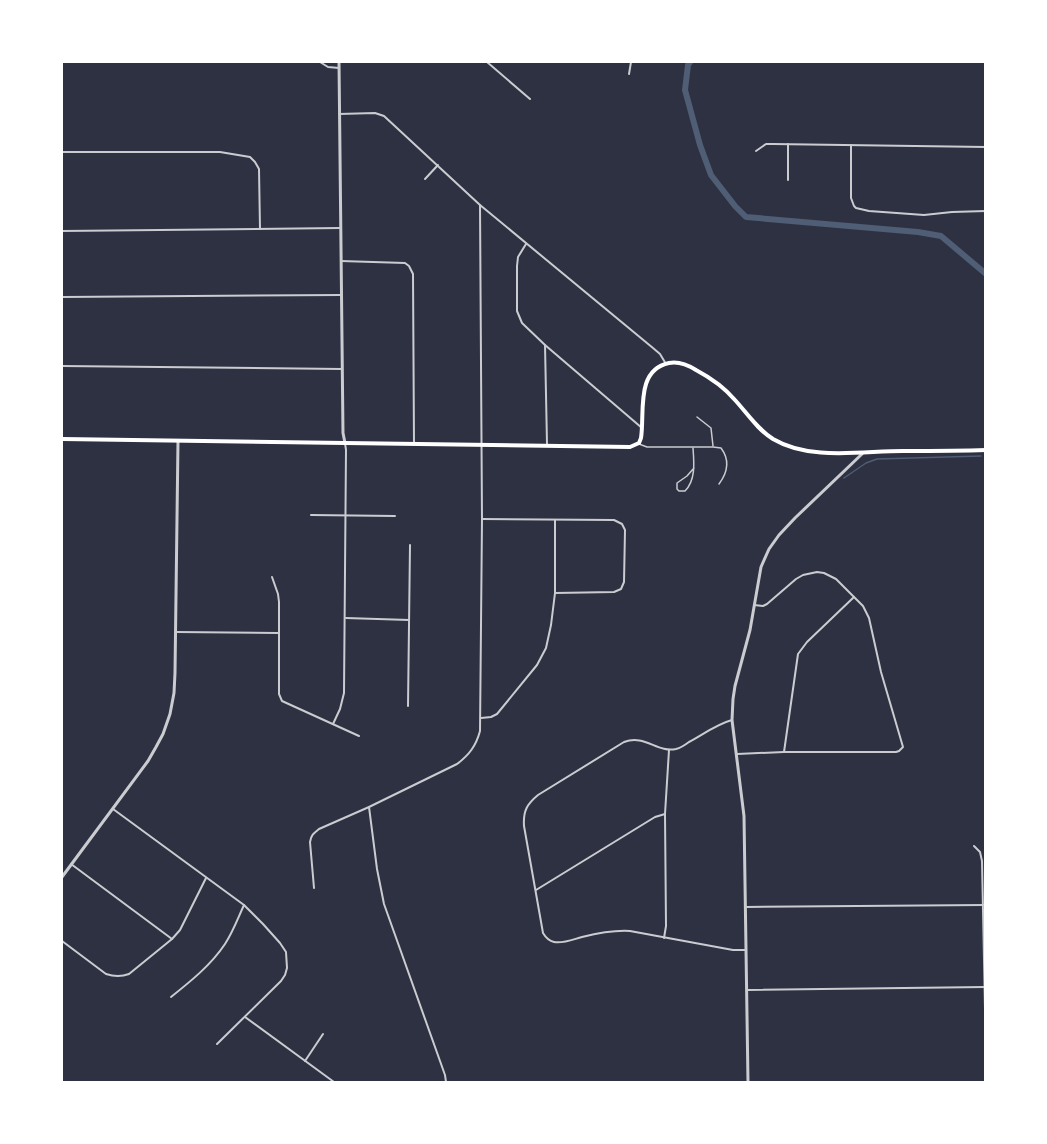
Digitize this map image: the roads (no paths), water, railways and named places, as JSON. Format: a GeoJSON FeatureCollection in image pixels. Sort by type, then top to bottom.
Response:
{"type":"FeatureCollection","features":[{"type":"Feature","properties":{"kind":"main road"},"geometry":{"type":"LineString","coordinates":[[62,440],[345,442],[626,448],[633,447],[639,443],[641,438],[642,402],[648,380],[655,371],[666,364],[674,363],[685,365],[712,379],[758,426],[773,438],[801,450],[815,452],[986,450]]}},
{"type":"Feature","properties":{"kind":"street"},"geometry":{"type":"LineString","coordinates":[[320,62],[328,67],[339,69]]}},
{"type":"Feature","properties":{"kind":"street"},"geometry":{"type":"LineString","coordinates":[[333,724],[344,693],[346,516],[339,62]]}},
{"type":"Feature","properties":{"kind":"street"},"geometry":{"type":"LineString","coordinates":[[487,62],[530,99]]}},
{"type":"Feature","properties":{"kind":"street"},"geometry":{"type":"LineString","coordinates":[[629,74],[631,62]]}},
{"type":"Feature","properties":{"kind":"street"},"geometry":{"type":"LineString","coordinates":[[339,114],[375,112],[384,116],[480,205],[653,348],[666,364]]}},
{"type":"Feature","properties":{"kind":"street"},"geometry":{"type":"LineString","coordinates":[[756,151],[766,144],[986,147]]}},
{"type":"Feature","properties":{"kind":"street"},"geometry":{"type":"LineString","coordinates":[[788,144],[788,180]]}},
{"type":"Feature","properties":{"kind":"street"},"geometry":{"type":"LineString","coordinates":[[851,145],[851,198],[854,206],[859,210],[914,215],[986,211]]}},
{"type":"Feature","properties":{"kind":"street"},"geometry":{"type":"LineString","coordinates":[[62,152],[220,152],[250,157],[258,169],[260,229]]}},
{"type":"Feature","properties":{"kind":"street"},"geometry":{"type":"LineString","coordinates":[[425,178],[438,165]]}},
{"type":"Feature","properties":{"kind":"street"},"geometry":{"type":"LineString","coordinates":[[314,888],[311,836],[319,829],[457,764],[474,747],[480,731],[482,445],[480,205]]}},
{"type":"Feature","properties":{"kind":"street"},"geometry":{"type":"LineString","coordinates":[[62,231],[340,228]]}},
{"type":"Feature","properties":{"kind":"street"},"geometry":{"type":"LineString","coordinates":[[526,244],[518,257],[517,266],[520,318],[527,329],[642,428]]}},
{"type":"Feature","properties":{"kind":"street"},"geometry":{"type":"LineString","coordinates":[[341,261],[405,263],[413,274],[414,444]]}},
{"type":"Feature","properties":{"kind":"street"},"geometry":{"type":"LineString","coordinates":[[62,297],[341,295]]}},
{"type":"Feature","properties":{"kind":"street"},"geometry":{"type":"LineString","coordinates":[[545,345],[547,447]]}},
{"type":"Feature","properties":{"kind":"street"},"geometry":{"type":"LineString","coordinates":[[62,366],[342,369]]}},
{"type":"Feature","properties":{"kind":"street"},"geometry":{"type":"LineString","coordinates":[[62,877],[148,761],[167,724],[174,693],[178,441]]}},
{"type":"Feature","properties":{"kind":"street"},"geometry":{"type":"LineString","coordinates":[[748,1083],[743,802],[732,720],[735,686],[750,630],[761,567],[765,557],[775,541],[795,518],[864,452]]}},
{"type":"Feature","properties":{"kind":"street"},"geometry":{"type":"LineString","coordinates":[[311,515],[395,516]]}},
{"type":"Feature","properties":{"kind":"street"},"geometry":{"type":"LineString","coordinates":[[482,519],[614,520],[622,524],[625,530],[624,582],[621,589],[614,592],[555,593]]}},
{"type":"Feature","properties":{"kind":"street"},"geometry":{"type":"LineString","coordinates":[[481,718],[497,714],[543,657],[551,625],[555,593],[555,520]]}},
{"type":"Feature","properties":{"kind":"street"},"geometry":{"type":"LineString","coordinates":[[408,706],[410,545]]}},
{"type":"Feature","properties":{"kind":"street"},"geometry":{"type":"LineString","coordinates":[[737,754],[896,752],[903,744],[881,672],[870,618],[863,606],[836,579],[824,573],[810,573],[796,579],[767,604],[754,605]]}},
{"type":"Feature","properties":{"kind":"street"},"geometry":{"type":"LineString","coordinates":[[272,577],[279,602],[280,698],[282,701],[359,736]]}},
{"type":"Feature","properties":{"kind":"street"},"geometry":{"type":"LineString","coordinates":[[784,752],[798,654],[807,642],[854,597]]}},
{"type":"Feature","properties":{"kind":"street"},"geometry":{"type":"LineString","coordinates":[[345,618],[409,620]]}},
{"type":"Feature","properties":{"kind":"street"},"geometry":{"type":"LineString","coordinates":[[176,632],[278,633]]}},
{"type":"Feature","properties":{"kind":"street"},"geometry":{"type":"LineString","coordinates":[[732,720],[678,749],[669,750],[641,740],[624,742],[530,801],[525,808],[523,819],[543,933],[551,941],[560,942],[618,930],[733,950],[746,950]]}},
{"type":"Feature","properties":{"kind":"street"},"geometry":{"type":"LineString","coordinates":[[664,938],[666,926],[665,814],[669,750]]}},
{"type":"Feature","properties":{"kind":"street"},"geometry":{"type":"LineString","coordinates":[[369,807],[376,869],[384,904],[446,1083]]}},
{"type":"Feature","properties":{"kind":"street"},"geometry":{"type":"LineString","coordinates":[[112,809],[244,905],[280,942],[286,952],[287,968],[281,981],[217,1044]]}},
{"type":"Feature","properties":{"kind":"street"},"geometry":{"type":"LineString","coordinates":[[536,890],[655,817],[665,814]]}},
{"type":"Feature","properties":{"kind":"street"},"geometry":{"type":"LineString","coordinates":[[974,846],[982,857],[986,1058]]}},
{"type":"Feature","properties":{"kind":"street"},"geometry":{"type":"LineString","coordinates":[[71,864],[172,939]]}},
{"type":"Feature","properties":{"kind":"street"},"geometry":{"type":"LineString","coordinates":[[62,941],[106,974],[120,977],[129,974],[172,939],[185,921],[206,878]]}},
{"type":"Feature","properties":{"kind":"street"},"geometry":{"type":"LineString","coordinates":[[171,997],[218,954],[244,905]]}},
{"type":"Feature","properties":{"kind":"street"},"geometry":{"type":"LineString","coordinates":[[746,908],[984,905]]}},
{"type":"Feature","properties":{"kind":"street"},"geometry":{"type":"LineString","coordinates":[[747,990],[985,987]]}},
{"type":"Feature","properties":{"kind":"street"},"geometry":{"type":"LineString","coordinates":[[245,1017],[334,1083]]}},
{"type":"Feature","properties":{"kind":"street"},"geometry":{"type":"LineString","coordinates":[[305,1061],[323,1034]]}},
{"type":"Feature","properties":{"kind":"lane"},"geometry":{"type":"LineString","coordinates":[[697,417],[711,428],[713,447]]}},
{"type":"Feature","properties":{"kind":"lane"},"geometry":{"type":"LineString","coordinates":[[639,443],[647,447],[721,448],[727,460],[726,472],[719,484]]}},
{"type":"Feature","properties":{"kind":"lane"},"geometry":{"type":"LineString","coordinates":[[693,447],[694,468],[688,489],[679,491],[677,483],[694,468]]}},
{"type":"Feature","properties":{"kind":"waterway"},"geometry":{"type":"LineString","coordinates":[[690,62],[685,90],[700,145],[711,175],[746,217],[941,236],[986,274]]}},
{"type":"Feature","properties":{"kind":"waterway"},"geometry":{"type":"LineString","coordinates":[[844,478],[866,463],[877,459],[981,456]]}}]}
